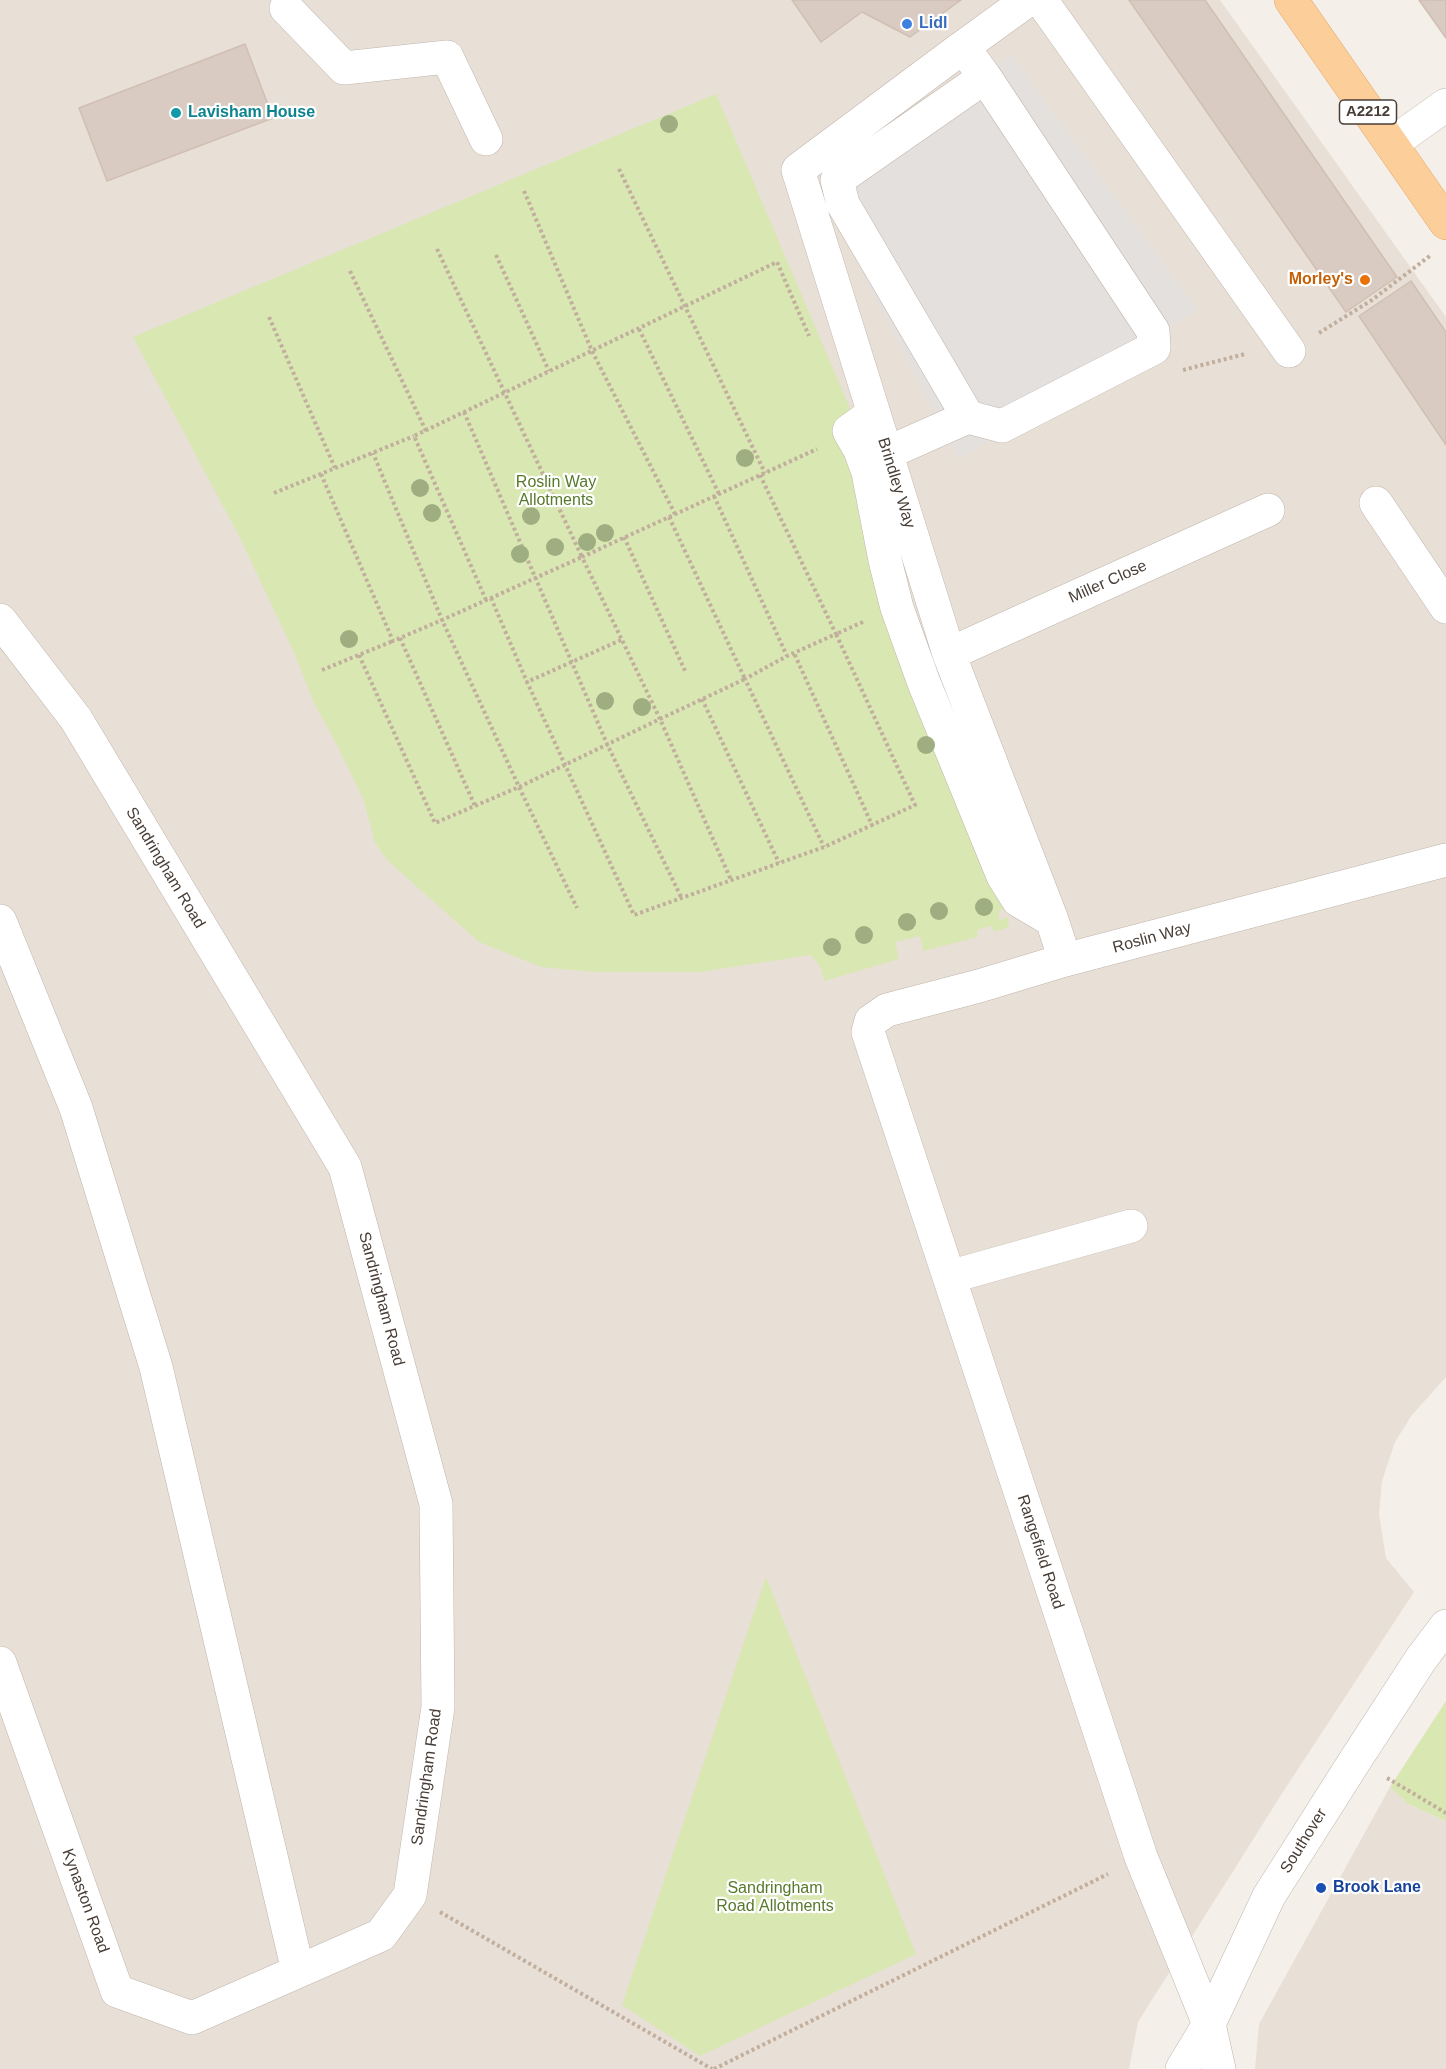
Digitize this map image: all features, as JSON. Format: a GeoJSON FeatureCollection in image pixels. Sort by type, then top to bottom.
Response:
{"type":"FeatureCollection","features":[{"type":"Feature","properties":{"kind":"main road","name":"A2212"},"geometry":{"type":"LineString","coordinates":[[1291,0],[1391,144],[1441,237]]}},
{"type":"Feature","properties":{"kind":"street"},"geometry":{"type":"LineString","coordinates":[[887,453],[968,417],[1002,426],[1154,348],[1153,331],[985,76],[952,55],[1028,0]]}},
{"type":"Feature","properties":{"kind":"street"},"geometry":{"type":"LineString","coordinates":[[1041,0],[1289,351]]}},
{"type":"Feature","properties":{"kind":"street"},"geometry":{"type":"LineString","coordinates":[[293,3],[344,68],[447,57],[486,139]]}},
{"type":"Feature","properties":{"kind":"street","name":"Brindley Way"},"geometry":{"type":"LineString","coordinates":[[952,55],[798,171],[861,422],[887,453],[949,654],[1052,920],[1065,960]]}},
{"type":"Feature","properties":{"kind":"street"},"geometry":{"type":"LineString","coordinates":[[968,417],[843,204],[837,180],[985,76]]}},
{"type":"Feature","properties":{"kind":"street"},"geometry":{"type":"LineString","coordinates":[[1391,144],[1446,105]]}},
{"type":"Feature","properties":{"kind":"street"},"geometry":{"type":"LineString","coordinates":[[861,422],[860,450],[868,472],[885,560],[897,608],[924,683],[1004,876],[1018,900],[1052,920]]}},
{"type":"Feature","properties":{"kind":"street"},"geometry":{"type":"LineString","coordinates":[[1376,503],[1446,607]]}},
{"type":"Feature","properties":{"kind":"street","name":"Miller Close"},"geometry":{"type":"LineString","coordinates":[[949,654],[1268,510]]}},
{"type":"Feature","properties":{"kind":"street","name":"Sandringham Road"},"geometry":{"type":"LineString","coordinates":[[0,620],[76,719],[345,1167],[436,1504],[438,1707],[410,1895],[381,1935],[262,1987]]}},
{"type":"Feature","properties":{"kind":"street","name":"Roslin Way"},"geometry":{"type":"LineString","coordinates":[[868,1032],[871,1021],[887,1010],[1065,960],[1446,860]]}},
{"type":"Feature","properties":{"kind":"street"},"geometry":{"type":"LineString","coordinates":[[0,921],[76,1108],[156,1367],[298,1971]]}},
{"type":"Feature","properties":{"kind":"street","name":"Rangefield Road"},"geometry":{"type":"LineString","coordinates":[[868,1032],[1141,1857],[1209,2024],[1219,2069]]}},
{"type":"Feature","properties":{"kind":"street"},"geometry":{"type":"LineString","coordinates":[[948,1277],[1131,1226]]}},
{"type":"Feature","properties":{"kind":"street","name":"Southover"},"geometry":{"type":"LineString","coordinates":[[1182,2069],[1209,2024],[1269,1896],[1421,1659],[1446,1626]]}},
{"type":"Feature","properties":{"kind":"street","name":"Kynaston Road"},"geometry":{"type":"LineString","coordinates":[[0,1663],[117,1991],[192,2018],[262,1987]]}},
{"type":"Feature","properties":{"kind":"path"},"geometry":{"type":"LineString","coordinates":[[619,169],[765,473]]}},
{"type":"Feature","properties":{"kind":"path"},"geometry":{"type":"LineString","coordinates":[[524,191],[592,351],[675,514]]}},
{"type":"Feature","properties":{"kind":"path"},"geometry":{"type":"LineString","coordinates":[[1154,348],[1181,370],[1242,354],[1289,351],[1372,300],[1441,237]]}},
{"type":"Feature","properties":{"kind":"path"},"geometry":{"type":"LineString","coordinates":[[437,249],[660,719],[731,880]]}},
{"type":"Feature","properties":{"kind":"path"},"geometry":{"type":"LineString","coordinates":[[496,255],[549,371]]}},
{"type":"Feature","properties":{"kind":"path"},"geometry":{"type":"LineString","coordinates":[[274,493],[426,431],[777,262],[813,346]]}},
{"type":"Feature","properties":{"kind":"path"},"geometry":{"type":"LineString","coordinates":[[350,271],[426,431]]}},
{"type":"Feature","properties":{"kind":"path"},"geometry":{"type":"LineString","coordinates":[[269,317],[335,468]]}},
{"type":"Feature","properties":{"kind":"path"},"geometry":{"type":"LineString","coordinates":[[639,329],[719,494]]}},
{"type":"Feature","properties":{"kind":"path"},"geometry":{"type":"LineString","coordinates":[[464,412],[607,744],[682,899]]}},
{"type":"Feature","properties":{"kind":"path"},"geometry":{"type":"LineString","coordinates":[[322,670],[442,620],[765,473],[819,448],[861,422]]}},
{"type":"Feature","properties":{"kind":"path"},"geometry":{"type":"LineString","coordinates":[[414,436],[634,915],[824,847],[915,806],[760,475]]}},
{"type":"Feature","properties":{"kind":"path"},"geometry":{"type":"LineString","coordinates":[[373,453],[442,620],[577,908]]}},
{"type":"Feature","properties":{"kind":"path"},"geometry":{"type":"LineString","coordinates":[[321,474],[393,641]]}},
{"type":"Feature","properties":{"kind":"path"},"geometry":{"type":"LineString","coordinates":[[714,496],[786,656]]}},
{"type":"Feature","properties":{"kind":"path"},"geometry":{"type":"LineString","coordinates":[[669,517],[824,847]]}},
{"type":"Feature","properties":{"kind":"path"},"geometry":{"type":"LineString","coordinates":[[624,537],[686,673]]}},
{"type":"Feature","properties":{"kind":"path"},"geometry":{"type":"LineString","coordinates":[[359,655],[435,824],[519,787],[744,679],[786,656],[836,634]]}},
{"type":"Feature","properties":{"kind":"path"},"geometry":{"type":"LineString","coordinates":[[400,638],[476,806]]}},
{"type":"Feature","properties":{"kind":"path"},"geometry":{"type":"LineString","coordinates":[[527,682],[621,640]]}},
{"type":"Feature","properties":{"kind":"path"},"geometry":{"type":"LineString","coordinates":[[794,653],[872,825]]}},
{"type":"Feature","properties":{"kind":"path"},"geometry":{"type":"LineString","coordinates":[[702,699],[779,862]]}},
{"type":"Feature","properties":{"kind":"path"},"geometry":{"type":"LineString","coordinates":[[1356,1759],[1446,1813]]}},
{"type":"Feature","properties":{"kind":"path"},"geometry":{"type":"LineString","coordinates":[[410,1895],[713,2069],[1141,1857]]}},
{"type":"Feature","properties":{"kind":"shaded area"},"geometry":{"type":"Polygon","coordinates":[[[0,0],[1220,0],[1446,317],[1446,1377],[1412,1415],[1395,1442],[1382,1481],[1379,1514],[1386,1558],[1414,1592],[1283,1792],[1138,2022],[1129,2069],[0,2069],[0,0]]]}},
{"type":"Feature","properties":{"kind":"shaded area"},"geometry":{"type":"Polygon","coordinates":[[[1011,55],[1197,309],[959,460],[820,191],[1011,55]]]}},
{"type":"Feature","properties":{"kind":"shaded area"},"geometry":{"type":"Polygon","coordinates":[[[1390,1787],[1408,1804],[1446,1821],[1446,2069],[1255,2069],[1259,2024],[1390,1787]]]}},
{"type":"Feature","properties":{"kind":"green space","name":"Roslin Way Allotments"},"geometry":{"type":"Polygon","coordinates":[[[716,94],[857,425],[903,584],[1013,907],[999,911],[999,920],[1008,917],[1009,927],[995,932],[991,926],[977,930],[978,937],[923,951],[920,936],[895,942],[899,959],[824,981],[821,968],[811,955],[700,972],[594,972],[541,967],[479,942],[388,861],[375,843],[364,801],[313,701],[294,652],[239,536],[133,337],[716,94]]]}},
{"type":"Feature","properties":{"kind":"green space","name":"Sandringham Road Allotments"},"geometry":{"type":"Polygon","coordinates":[[[766,1577],[916,1954],[700,2056],[622,2005],[766,1577]]]}},
{"type":"Feature","properties":{"kind":"green space"},"geometry":{"type":"Polygon","coordinates":[[[1446,1701],[1446,1821],[1408,1804],[1390,1787],[1446,1701]]]}},
{"type":"Feature","properties":{"kind":"building","name":"Lidl"},"geometry":{"type":"Polygon","coordinates":[[[792,0],[961,0],[910,37],[862,12],[821,42],[792,0]]]}},
{"type":"Feature","properties":{"kind":"building"},"geometry":{"type":"Polygon","coordinates":[[[1129,0],[1205,0],[1397,277],[1346,312],[1129,0]]]}},
{"type":"Feature","properties":{"kind":"building"},"geometry":{"type":"Polygon","coordinates":[[[1419,0],[1446,0],[1446,38],[1419,0]]]}},
{"type":"Feature","properties":{"kind":"building","name":"Lavisham House"},"geometry":{"type":"Polygon","coordinates":[[[245,44],[273,118],[107,181],[79,108],[245,44]]]}},
{"type":"Feature","properties":{"kind":"building"},"geometry":{"type":"Polygon","coordinates":[[[1411,281],[1446,332],[1446,445],[1359,316],[1411,281]]]}},
{"type":"Feature","properties":{"kind":"place","name":"Lidl"},"geometry":{"type":"Point","coordinates":[907,24]}},
{"type":"Feature","properties":{"kind":"place","name":"Lavisham House"},"geometry":{"type":"Point","coordinates":[176,113]}},
{"type":"Feature","properties":{"kind":"place","name":"Morley's"},"geometry":{"type":"Point","coordinates":[1365,280]}},
{"type":"Feature","properties":{"kind":"place","name":"Brook Lane"},"geometry":{"type":"Point","coordinates":[1321,1888]}}]}
